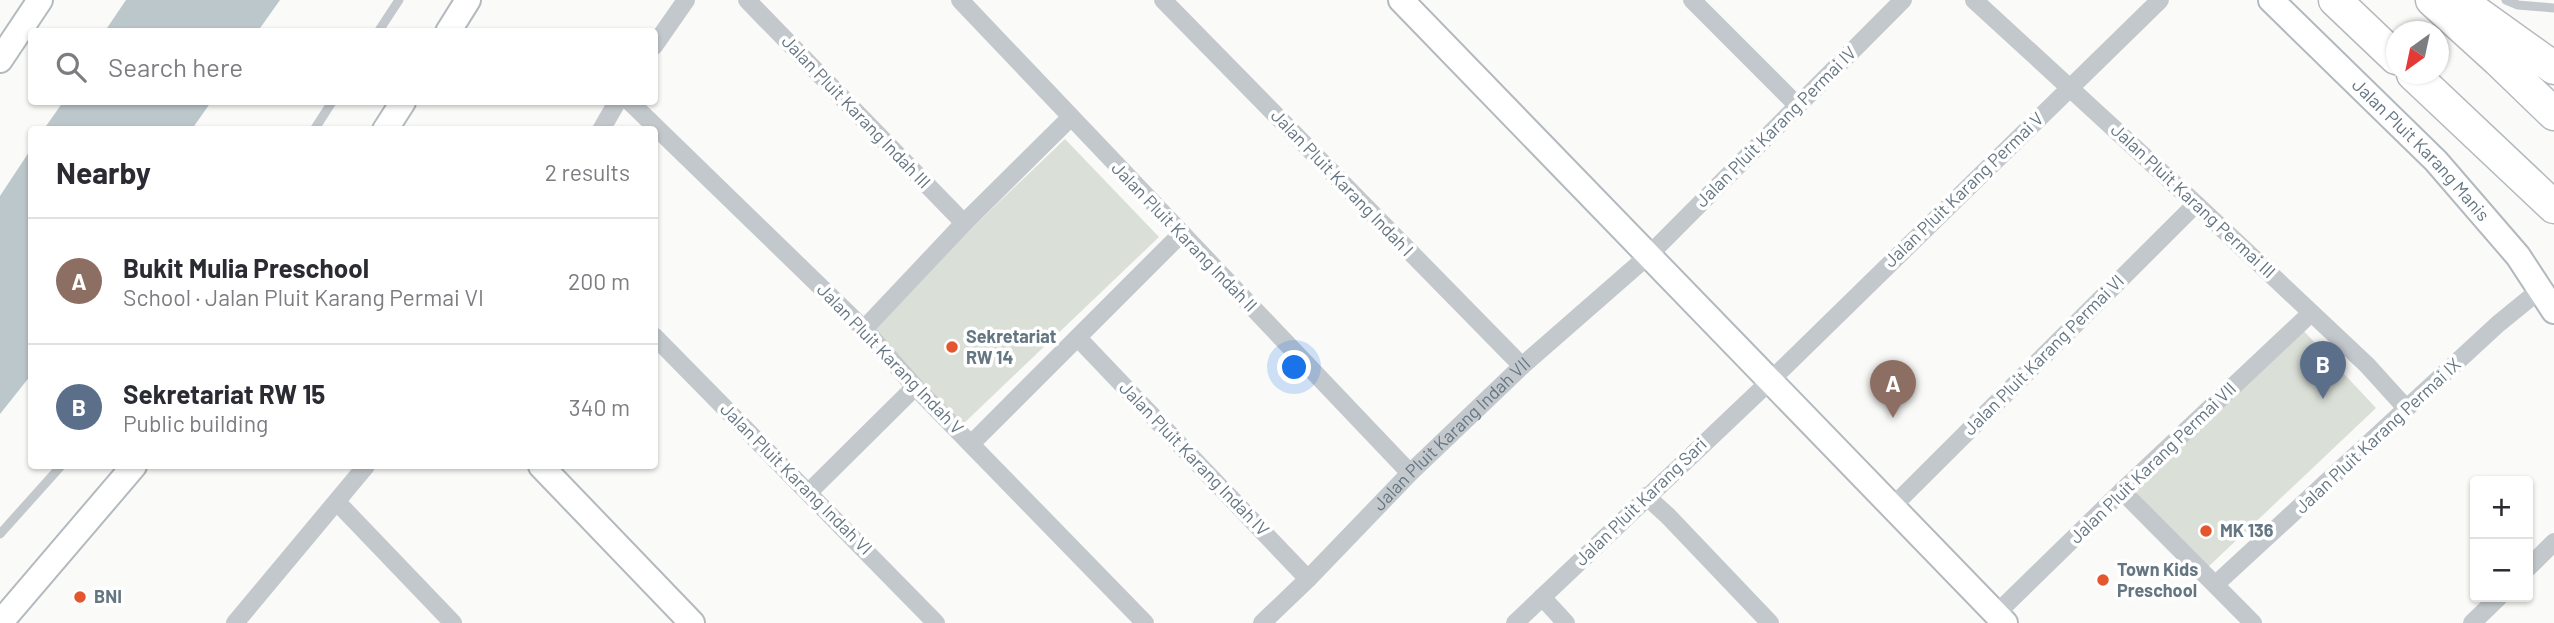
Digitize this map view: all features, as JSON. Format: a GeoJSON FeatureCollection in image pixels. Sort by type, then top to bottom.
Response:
{"type":"FeatureCollection","features":[{"type":"Feature","properties":{"kind":"highway"},"geometry":{"type":"LineString","coordinates":[[2335,0],[2386,48]]}},
{"type":"Feature","properties":{"kind":"highway"},"geometry":{"type":"LineString","coordinates":[[2432,0],[2554,114]]}},
{"type":"Feature","properties":{"kind":"highway"},"geometry":{"type":"LineString","coordinates":[[2459,0],[2554,68]]}},
{"type":"Feature","properties":{"kind":"highway"},"geometry":{"type":"LineString","coordinates":[[2424,84],[2554,207]]}},
{"type":"Feature","properties":{"kind":"street"},"geometry":{"type":"LineString","coordinates":[[0,60],[40,0]]}},
{"type":"Feature","properties":{"kind":"street"},"geometry":{"type":"LineString","coordinates":[[450,28],[468,0]]}},
{"type":"Feature","properties":{"kind":"street"},"geometry":{"type":"LineString","coordinates":[[658,40],[686,0]]}},
{"type":"Feature","properties":{"kind":"street","name":"Jalan Pluit Karang Indah III"},"geometry":{"type":"LineString","coordinates":[[747,0],[964,223]]}},
{"type":"Feature","properties":{"kind":"street","name":"Jalan Pluit Karang Indah II"},"geometry":{"type":"LineString","coordinates":[[960,0],[1410,473]]}},
{"type":"Feature","properties":{"kind":"street","name":"Jalan Pluit Karang Indah I"},"geometry":{"type":"LineString","coordinates":[[1163,0],[1522,366]]}},
{"type":"Feature","properties":{"kind":"street"},"geometry":{"type":"LineString","coordinates":[[1401,0],[2001,618]]}},
{"type":"Feature","properties":{"kind":"street"},"geometry":{"type":"LineString","coordinates":[[1692,0],[1797,105]]}},
{"type":"Feature","properties":{"kind":"street","name":"Jalan Pluit Karang Permai IV"},"geometry":{"type":"LineString","coordinates":[[1648,255],[1903,0]]}},
{"type":"Feature","properties":{"kind":"street","name":"Jalan Pluit Karang Permai III"},"geometry":{"type":"LineString","coordinates":[[1974,0],[2070,86],[2367,365],[2406,408]]}},
{"type":"Feature","properties":{"kind":"street","name":"Jalan Pluit Karang Permai V"},"geometry":{"type":"LineString","coordinates":[[1769,382],[2160,0]]}},
{"type":"Feature","properties":{"kind":"street","name":"Jalan Pluit Karang Manis"},"geometry":{"type":"LineString","coordinates":[[2271,0],[2436,161],[2509,245],[2554,311]]}},
{"type":"Feature","properties":{"kind":"street"},"geometry":{"type":"LineString","coordinates":[[388,126],[401,105]]}},
{"type":"Feature","properties":{"kind":"street"},"geometry":{"type":"LineString","coordinates":[[603,126],[615,105]]}},
{"type":"Feature","properties":{"kind":"street","name":"Jalan Pluit Karang Indah V"},"geometry":{"type":"LineString","coordinates":[[633,105],[655,126]]}},
{"type":"Feature","properties":{"kind":"street"},"geometry":{"type":"LineString","coordinates":[[863,329],[964,223],[1070,118]]}},
{"type":"Feature","properties":{"kind":"street","name":"Jalan Pluit Karang Indah V"},"geometry":{"type":"LineString","coordinates":[[658,129],[863,329],[915,387],[1145,623]]}},
{"type":"Feature","properties":{"kind":"street","name":"Jalan Pluit Karang Permai VI"},"geometry":{"type":"LineString","coordinates":[[1892,508],[2196,204]]}},
{"type":"Feature","properties":{"kind":"street"},"geometry":{"type":"LineString","coordinates":[[972,443],[1079,339],[1182,233]]}},
{"type":"Feature","properties":{"kind":"street","name":"Jalan Pluit Karang Indah VII"},"geometry":{"type":"LineString","coordinates":[[1262,623],[1410,473],[1522,366],[1648,255]]}},
{"type":"Feature","properties":{"kind":"street","name":"Jalan Pluit Karang Permai IX"},"geometry":{"type":"LineString","coordinates":[[2216,584],[2498,324],[2541,289]]}},
{"type":"Feature","properties":{"kind":"street","name":"Jalan Pluit Karang Permai VII"},"geometry":{"type":"LineString","coordinates":[[2001,618],[2122,491],[2311,313]]}},
{"type":"Feature","properties":{"kind":"street","name":"Jalan Pluit Karang Indah IV"},"geometry":{"type":"LineString","coordinates":[[1079,339],[1308,579]]}},
{"type":"Feature","properties":{"kind":"street","name":"Jalan Pluit Karang Indah VI"},"geometry":{"type":"LineString","coordinates":[[658,340],[936,623]]}},
{"type":"Feature","properties":{"kind":"street","name":"Jalan Pluit Karang Sari"},"geometry":{"type":"LineString","coordinates":[[1515,623],[1769,382]]}},
{"type":"Feature","properties":{"kind":"street"},"geometry":{"type":"LineString","coordinates":[[809,492],[915,387]]}},
{"type":"Feature","properties":{"kind":"street"},"geometry":{"type":"LineString","coordinates":[[0,623],[131,469]]}},
{"type":"Feature","properties":{"kind":"street"},"geometry":{"type":"LineString","coordinates":[[237,622],[364,469]]}},
{"type":"Feature","properties":{"kind":"street"},"geometry":{"type":"LineString","coordinates":[[544,469],[692,623]]}},
{"type":"Feature","properties":{"kind":"street"},"geometry":{"type":"LineString","coordinates":[[2122,491],[2253,623]]}},
{"type":"Feature","properties":{"kind":"street"},"geometry":{"type":"LineString","coordinates":[[1646,496],[1770,623]]}},
{"type":"Feature","properties":{"kind":"street"},"geometry":{"type":"LineString","coordinates":[[337,502],[453,623]]}},
{"type":"Feature","properties":{"kind":"street"},"geometry":{"type":"LineString","coordinates":[[2533,563],[2554,541]]}},
{"type":"Feature","properties":{"kind":"street"},"geometry":{"type":"LineString","coordinates":[[1542,597],[1566,623]]}},
{"type":"Feature","properties":{"kind":"street"},"geometry":{"type":"LineString","coordinates":[[2472,623],[2494,602]]}},
{"type":"Feature","properties":{"kind":"lane"},"geometry":{"type":"LineString","coordinates":[[381,28],[399,0]]}},
{"type":"Feature","properties":{"kind":"lane"},"geometry":{"type":"LineString","coordinates":[[2506,0],[2518,5],[2554,8]]}},
{"type":"Feature","properties":{"kind":"lane"},"geometry":{"type":"LineString","coordinates":[[317,126],[330,105]]}},
{"type":"Feature","properties":{"kind":"lane"},"geometry":{"type":"LineString","coordinates":[[0,534],[58,469]]}},
{"type":"Feature","properties":{"kind":"shaded area"},"geometry":{"type":"Polygon","coordinates":[[[126,0],[280,0],[260,28],[107,28],[126,0]]]}},
{"type":"Feature","properties":{"kind":"shaded area"},"geometry":{"type":"Polygon","coordinates":[[[61,105],[209,105],[194,126],[46,126],[61,105]]]}},
{"type":"Feature","properties":{"kind":"shaded area"},"geometry":{"type":"Polygon","coordinates":[[[1065,139],[1159,237],[960,427],[866,329],[1065,139]]]}},
{"type":"Feature","properties":{"kind":"shaded area"},"geometry":{"type":"Polygon","coordinates":[[[28,154],[28,379],[0,414],[0,196],[28,154]]]}},
{"type":"Feature","properties":{"kind":"shaded area"},"geometry":{"type":"Polygon","coordinates":[[[2300,327],[2376,408],[2207,568],[2131,487],[2300,327]]]}},
{"type":"Feature","properties":{"kind":"place","name":"Sekretariat RW 14"},"geometry":{"type":"Point","coordinates":[952,347]}},
{"type":"Feature","properties":{"kind":"place","name":"Sekretariat RW 15"},"geometry":{"type":"Point","coordinates":[2323,399]}},
{"type":"Feature","properties":{"kind":"place","name":"Bukit Mulia Preschool"},"geometry":{"type":"Point","coordinates":[1893,418]}},
{"type":"Feature","properties":{"kind":"place","name":"MK 136"},"geometry":{"type":"Point","coordinates":[2206,531]}},
{"type":"Feature","properties":{"kind":"place","name":"Town Kids Preschool"},"geometry":{"type":"Point","coordinates":[2103,580]}},
{"type":"Feature","properties":{"kind":"place","name":"BNI"},"geometry":{"type":"Point","coordinates":[80,597]}}]}
